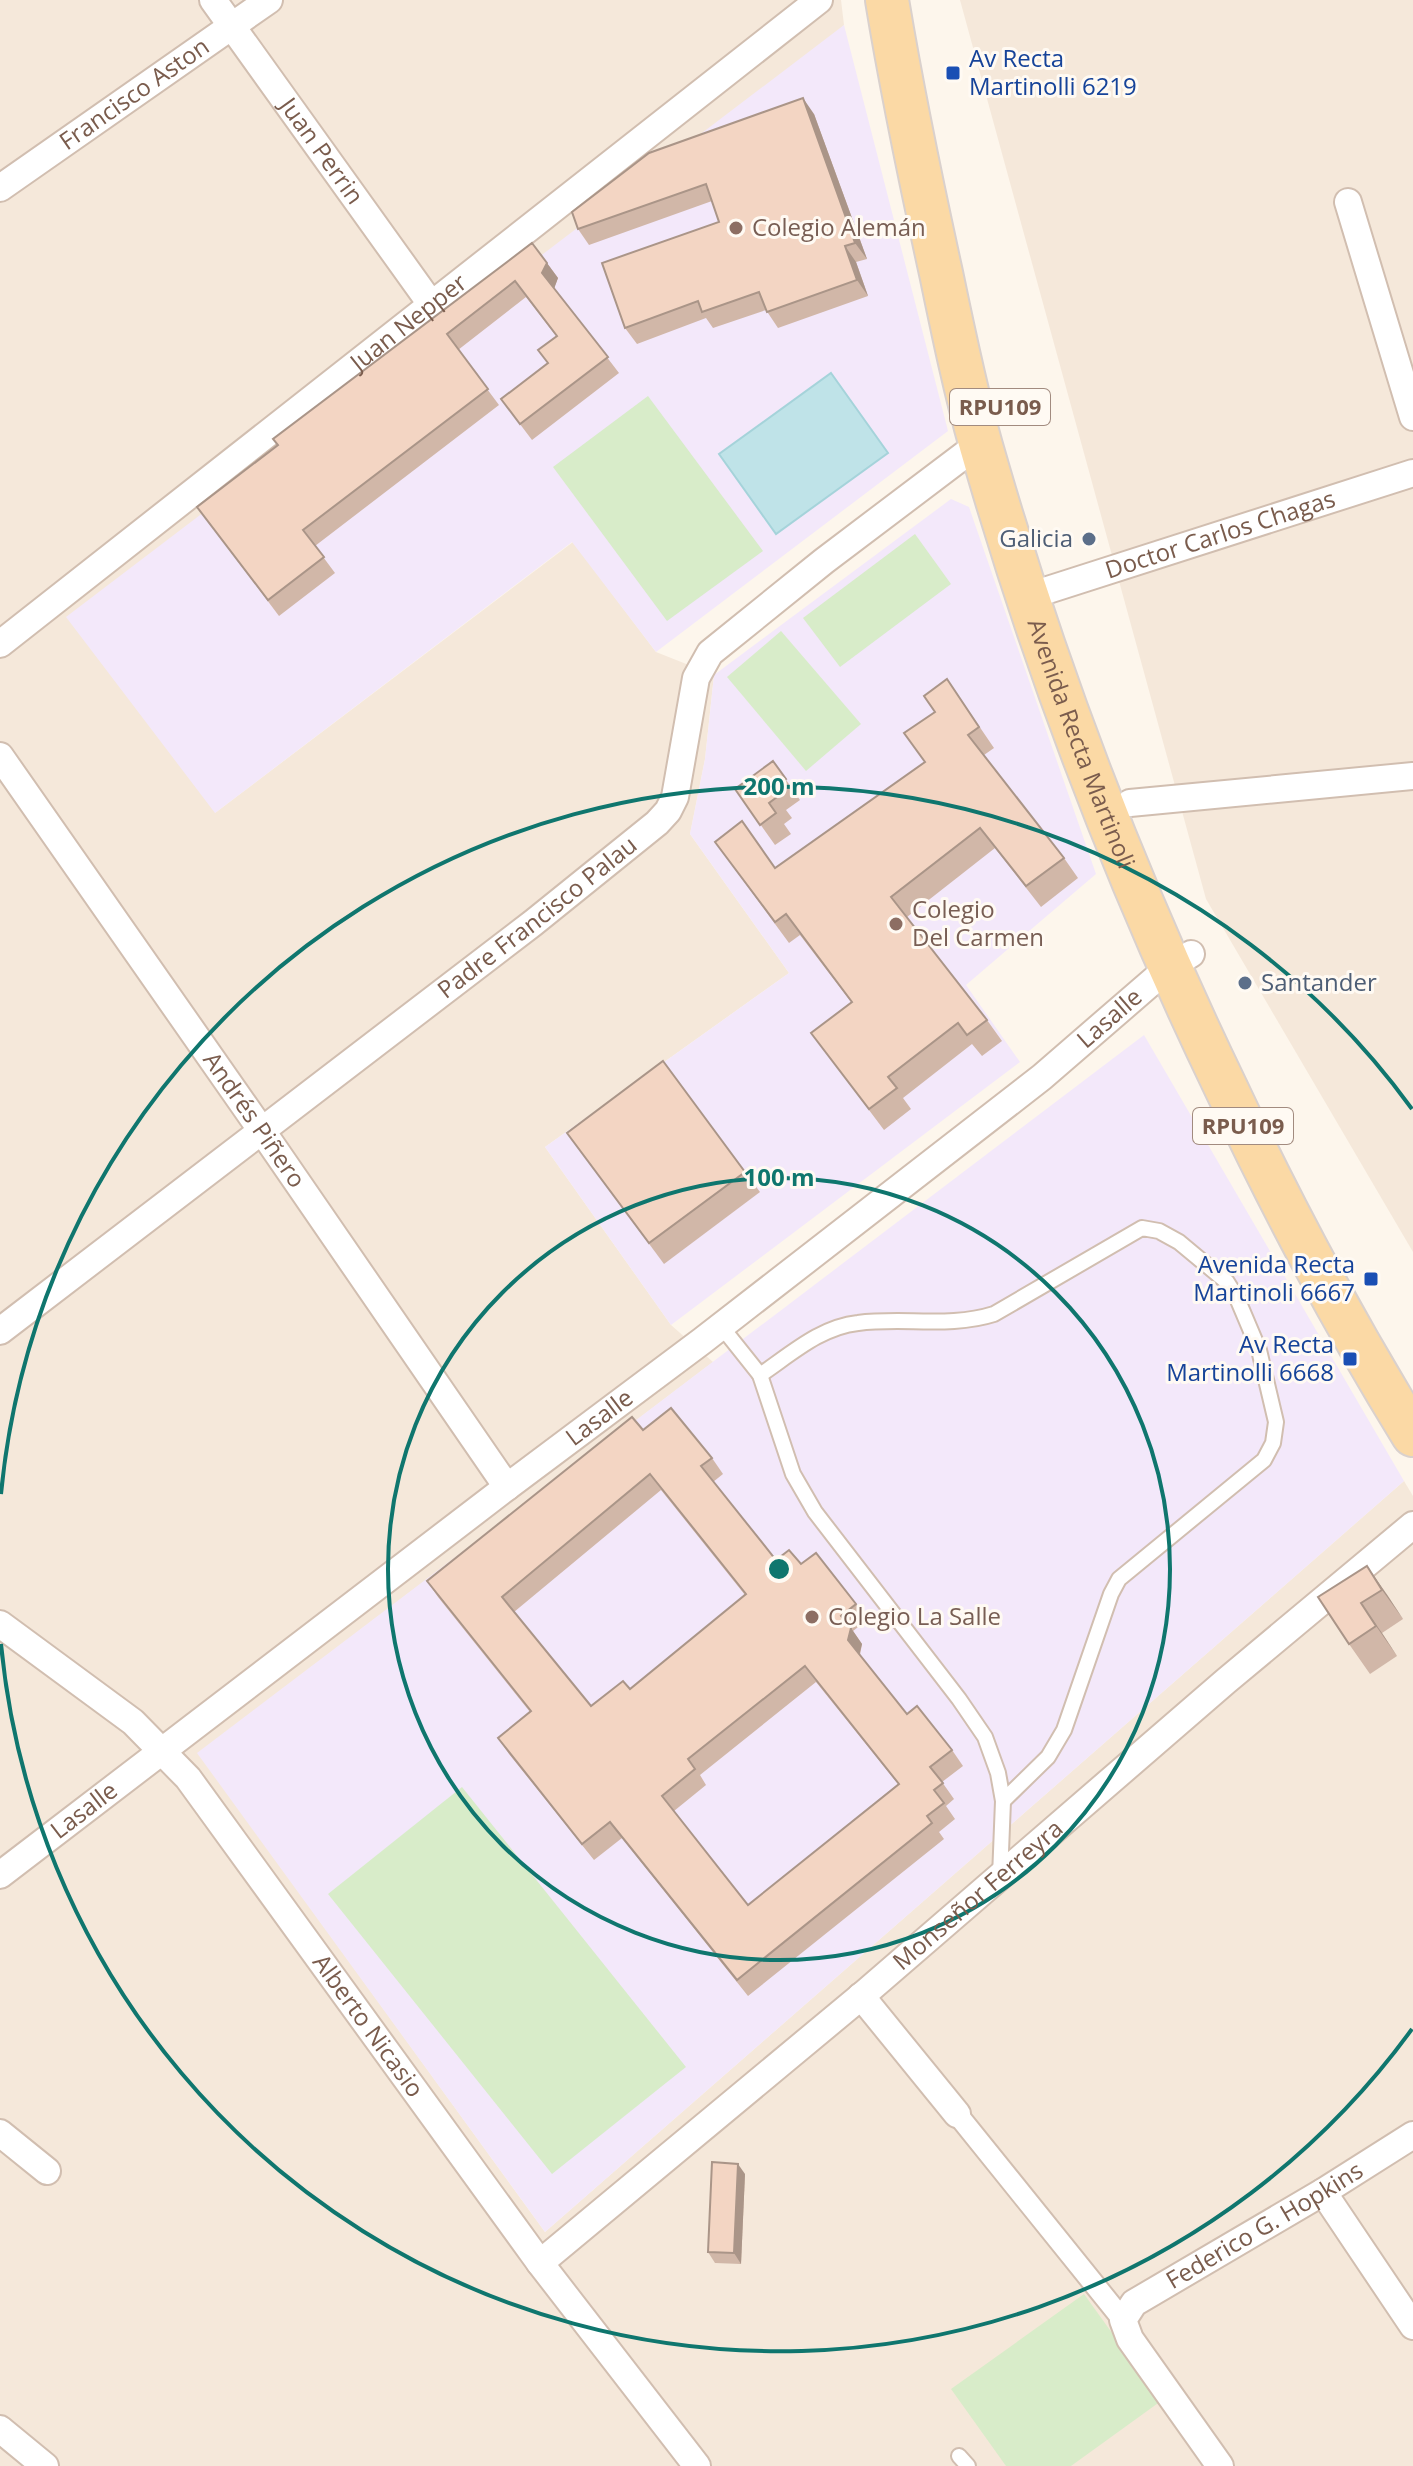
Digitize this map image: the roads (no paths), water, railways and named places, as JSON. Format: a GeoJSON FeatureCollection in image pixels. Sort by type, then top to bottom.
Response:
{"type":"FeatureCollection","features":[{"type":"Feature","properties":{"kind":"main road","name":"Avenida Recta Martinoli"},"geometry":{"type":"LineString","coordinates":[[887,0],[934,245],[980,443],[1039,593],[1130,803],[1180,961],[1249,1137],[1336,1305],[1413,1435]]}},
{"type":"Feature","properties":{"kind":"main road","name":"Avenida Recta Martinoli"},"geometry":{"type":"LineString","coordinates":[[913,0],[957,222],[989,365],[1014,458],[1039,593],[1100,804],[1180,961],[1413,1384]]}},
{"type":"Feature","properties":{"kind":"street","name":"Juan Perrin"},"geometry":{"type":"LineString","coordinates":[[213,0],[431,304]]}},
{"type":"Feature","properties":{"kind":"street","name":"Francisco Aston"},"geometry":{"type":"LineString","coordinates":[[0,188],[269,0]]}},
{"type":"Feature","properties":{"kind":"street","name":"Juan Nepper"},"geometry":{"type":"LineString","coordinates":[[0,644],[819,0]]}},
{"type":"Feature","properties":{"kind":"street"},"geometry":{"type":"LineString","coordinates":[[1348,202],[1413,417]]}},
{"type":"Feature","properties":{"kind":"street","name":"Padre Francisco Palau"},"geometry":{"type":"LineString","coordinates":[[0,1331],[533,923],[657,823],[675,797],[696,678],[710,653],[848,542],[980,443]]}},
{"type":"Feature","properties":{"kind":"street","name":"Doctor Carlos Chagas"},"geometry":{"type":"LineString","coordinates":[[1039,593],[1413,473]]}},
{"type":"Feature","properties":{"kind":"street","name":"Andrés Piñero"},"geometry":{"type":"LineString","coordinates":[[0,756],[507,1487]]}},
{"type":"Feature","properties":{"kind":"street"},"geometry":{"type":"LineString","coordinates":[[1130,803],[1413,776]]}},
{"type":"Feature","properties":{"kind":"street","name":"Lasalle"},"geometry":{"type":"LineString","coordinates":[[0,1875],[721,1326],[1042,1077],[1180,961]]}},
{"type":"Feature","properties":{"kind":"street","name":"Monseñor Ferreyra"},"geometry":{"type":"LineString","coordinates":[[540,2263],[861,1996],[1226,1681],[1413,1525]]}},
{"type":"Feature","properties":{"kind":"street","name":"Alberto Nicasio"},"geometry":{"type":"LineString","coordinates":[[0,1624],[133,1722],[188,1778],[540,2263],[697,2466]]}},
{"type":"Feature","properties":{"kind":"street"},"geometry":{"type":"LineString","coordinates":[[861,1996],[1123,2320],[1130,2339],[1220,2466]]}},
{"type":"Feature","properties":{"kind":"street"},"geometry":{"type":"LineString","coordinates":[[0,2133],[47,2171]]}},
{"type":"Feature","properties":{"kind":"street","name":"Federico G. Hopkins"},"geometry":{"type":"LineString","coordinates":[[1123,2320],[1134,2303],[1323,2192],[1413,2135]]}},
{"type":"Feature","properties":{"kind":"street"},"geometry":{"type":"LineString","coordinates":[[1323,2192],[1413,2326]]}},
{"type":"Feature","properties":{"kind":"street"},"geometry":{"type":"LineString","coordinates":[[0,2429],[45,2466]]}},
{"type":"Feature","properties":{"kind":"lane"},"geometry":{"type":"LineString","coordinates":[[760,1375],[823,1332],[856,1323],[974,1320],[994,1314],[1142,1228],[1159,1231],[1179,1242],[1227,1282],[1237,1298],[1259,1350],[1276,1422],[1273,1443],[1264,1460],[1119,1579],[1064,1730],[1048,1757],[1003,1801]]}},
{"type":"Feature","properties":{"kind":"lane"},"geometry":{"type":"LineString","coordinates":[[721,1326],[760,1375],[793,1474],[815,1512],[985,1737],[998,1773],[1003,1801],[1000,1878]]}},
{"type":"Feature","properties":{"kind":"water"},"geometry":{"type":"Polygon","coordinates":[[[831,373],[888,453],[776,534],[719,454],[831,373]]]}},
{"type":"Feature","properties":{"kind":"place","name":"Av Recta Martinolli 6219"},"geometry":{"type":"Point","coordinates":[953,73]}},
{"type":"Feature","properties":{"kind":"place","name":"Colegio Alemán"},"geometry":{"type":"Point","coordinates":[736,228]}},
{"type":"Feature","properties":{"kind":"place","name":"Galicia"},"geometry":{"type":"Point","coordinates":[1089,539]}},
{"type":"Feature","properties":{"kind":"place","name":"Colegio Del Carmen"},"geometry":{"type":"Point","coordinates":[896,924]}},
{"type":"Feature","properties":{"kind":"place","name":"Santander"},"geometry":{"type":"Point","coordinates":[1245,983]}},
{"type":"Feature","properties":{"kind":"place","name":"Avenida Recta Martinoli 6667"},"geometry":{"type":"Point","coordinates":[1371,1279]}},
{"type":"Feature","properties":{"kind":"place","name":"Av Recta Martinolli 6668"},"geometry":{"type":"Point","coordinates":[1350,1359]}},
{"type":"Feature","properties":{"kind":"place","name":"Colegio La Salle"},"geometry":{"type":"Point","coordinates":[812,1617]}}]}
